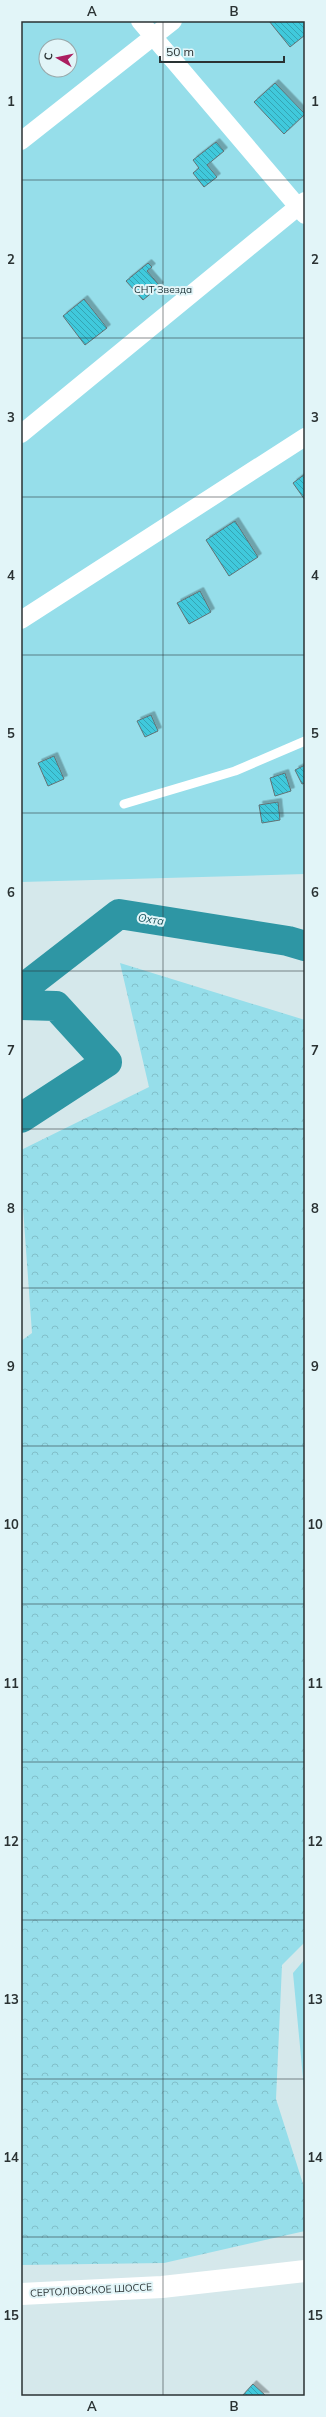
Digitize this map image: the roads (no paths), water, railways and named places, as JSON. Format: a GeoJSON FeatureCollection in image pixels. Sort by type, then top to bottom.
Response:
{"type":"FeatureCollection","features":[{"type":"Feature","properties":{"kind":"main road","name":"СЕРТОЛОВСКОЕ ШОССЕ"},"geometry":{"type":"LineString","coordinates":[[21,2294],[162,2287],[305,2271]]}},
{"type":"Feature","properties":{"kind":"street"},"geometry":{"type":"LineString","coordinates":[[21,434],[303,208],[140,21]]}},
{"type":"Feature","properties":{"kind":"street"},"geometry":{"type":"LineString","coordinates":[[21,141],[173,21]]}},
{"type":"Feature","properties":{"kind":"street"},"geometry":{"type":"LineString","coordinates":[[21,620],[305,437]]}},
{"type":"Feature","properties":{"kind":"lane"},"geometry":{"type":"LineString","coordinates":[[124,804],[235,771],[305,741]]}},
{"type":"Feature","properties":{"kind":"waterway","name":"Охта"},"geometry":{"type":"LineString","coordinates":[[21,990],[119,914],[288,941],[305,946]]}},
{"type":"Feature","properties":{"kind":"waterway","name":"Охта"},"geometry":{"type":"LineString","coordinates":[[21,1005],[56,1006],[107,1062],[21,1118]]}},
{"type":"Feature","properties":{"kind":"park label","name":"СНТ Звезда"},"geometry":{"type":"Point","coordinates":[163,289]}}]}
